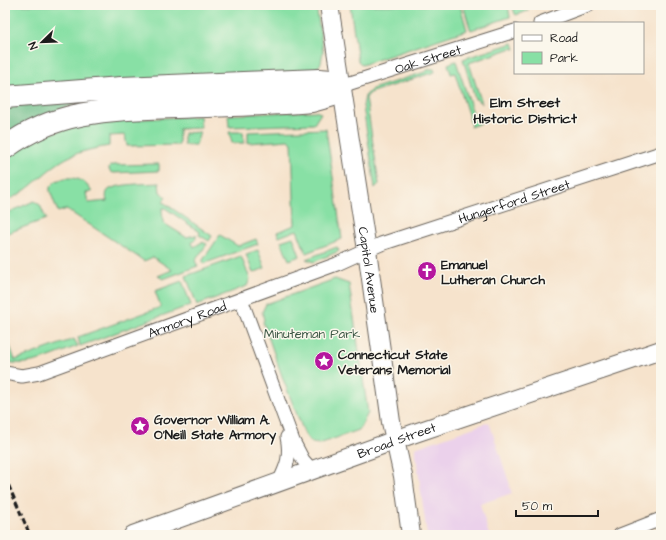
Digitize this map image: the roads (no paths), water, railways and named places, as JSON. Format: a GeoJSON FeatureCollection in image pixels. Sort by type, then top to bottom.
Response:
{"type":"FeatureCollection","features":[{"type":"Feature","properties":{"kind":"highway"},"geometry":{"type":"LineString","coordinates":[[5,97],[121,88],[320,80],[332,81],[341,86],[330,96],[312,101],[128,109],[84,114],[40,126],[5,148]]}},
{"type":"Feature","properties":{"kind":"main road","name":"Capitol Avenue"},"geometry":{"type":"LineString","coordinates":[[329,5],[367,250],[391,422],[396,440],[411,535]]}},
{"type":"Feature","properties":{"kind":"main road","name":"Broad Street"},"geometry":{"type":"LineString","coordinates":[[133,535],[396,440],[661,350]]}},
{"type":"Feature","properties":{"kind":"street"},"geometry":{"type":"LineString","coordinates":[[543,22],[588,5]]}},
{"type":"Feature","properties":{"kind":"street","name":"Oak Street"},"geometry":{"type":"LineString","coordinates":[[341,86],[514,31]]}},
{"type":"Feature","properties":{"kind":"street","name":"Hungerford Street"},"geometry":{"type":"LineString","coordinates":[[367,250],[381,244],[661,153]]}},
{"type":"Feature","properties":{"kind":"street","name":"Armory Road"},"geometry":{"type":"LineString","coordinates":[[5,373],[22,376],[39,374],[348,260],[367,250]]}},
{"type":"Feature","properties":{"kind":"street"},"geometry":{"type":"LineString","coordinates":[[241,299],[287,426],[300,454],[312,470]]}},
{"type":"Feature","properties":{"kind":"street"},"geometry":{"type":"LineString","coordinates":[[279,482],[289,456],[287,426]]}},
{"type":"Feature","properties":{"kind":"street"},"geometry":{"type":"LineString","coordinates":[[620,535],[661,519]]}},
{"type":"Feature","properties":{"kind":"railway"},"geometry":{"type":"LineString","coordinates":[[5,477],[30,535]]}},
{"type":"Feature","properties":{"kind":"place","name":"Emanuel Lutheran Church"},"geometry":{"type":"Point","coordinates":[427,271]}},
{"type":"Feature","properties":{"kind":"place","name":"Connecticut State Veterans Memorial"},"geometry":{"type":"Point","coordinates":[324,361]}},
{"type":"Feature","properties":{"kind":"place","name":"Governor William A. O'Neill State Armory"},"geometry":{"type":"Point","coordinates":[140,426]}},
{"type":"Feature","properties":{"kind":"district","name":"Elm Street Historic District"},"geometry":{"type":"Point","coordinates":[525,110]}},
{"type":"Feature","properties":{"kind":"park label","name":"Minuteman Park"},"geometry":{"type":"Point","coordinates":[312,333]}}]}
